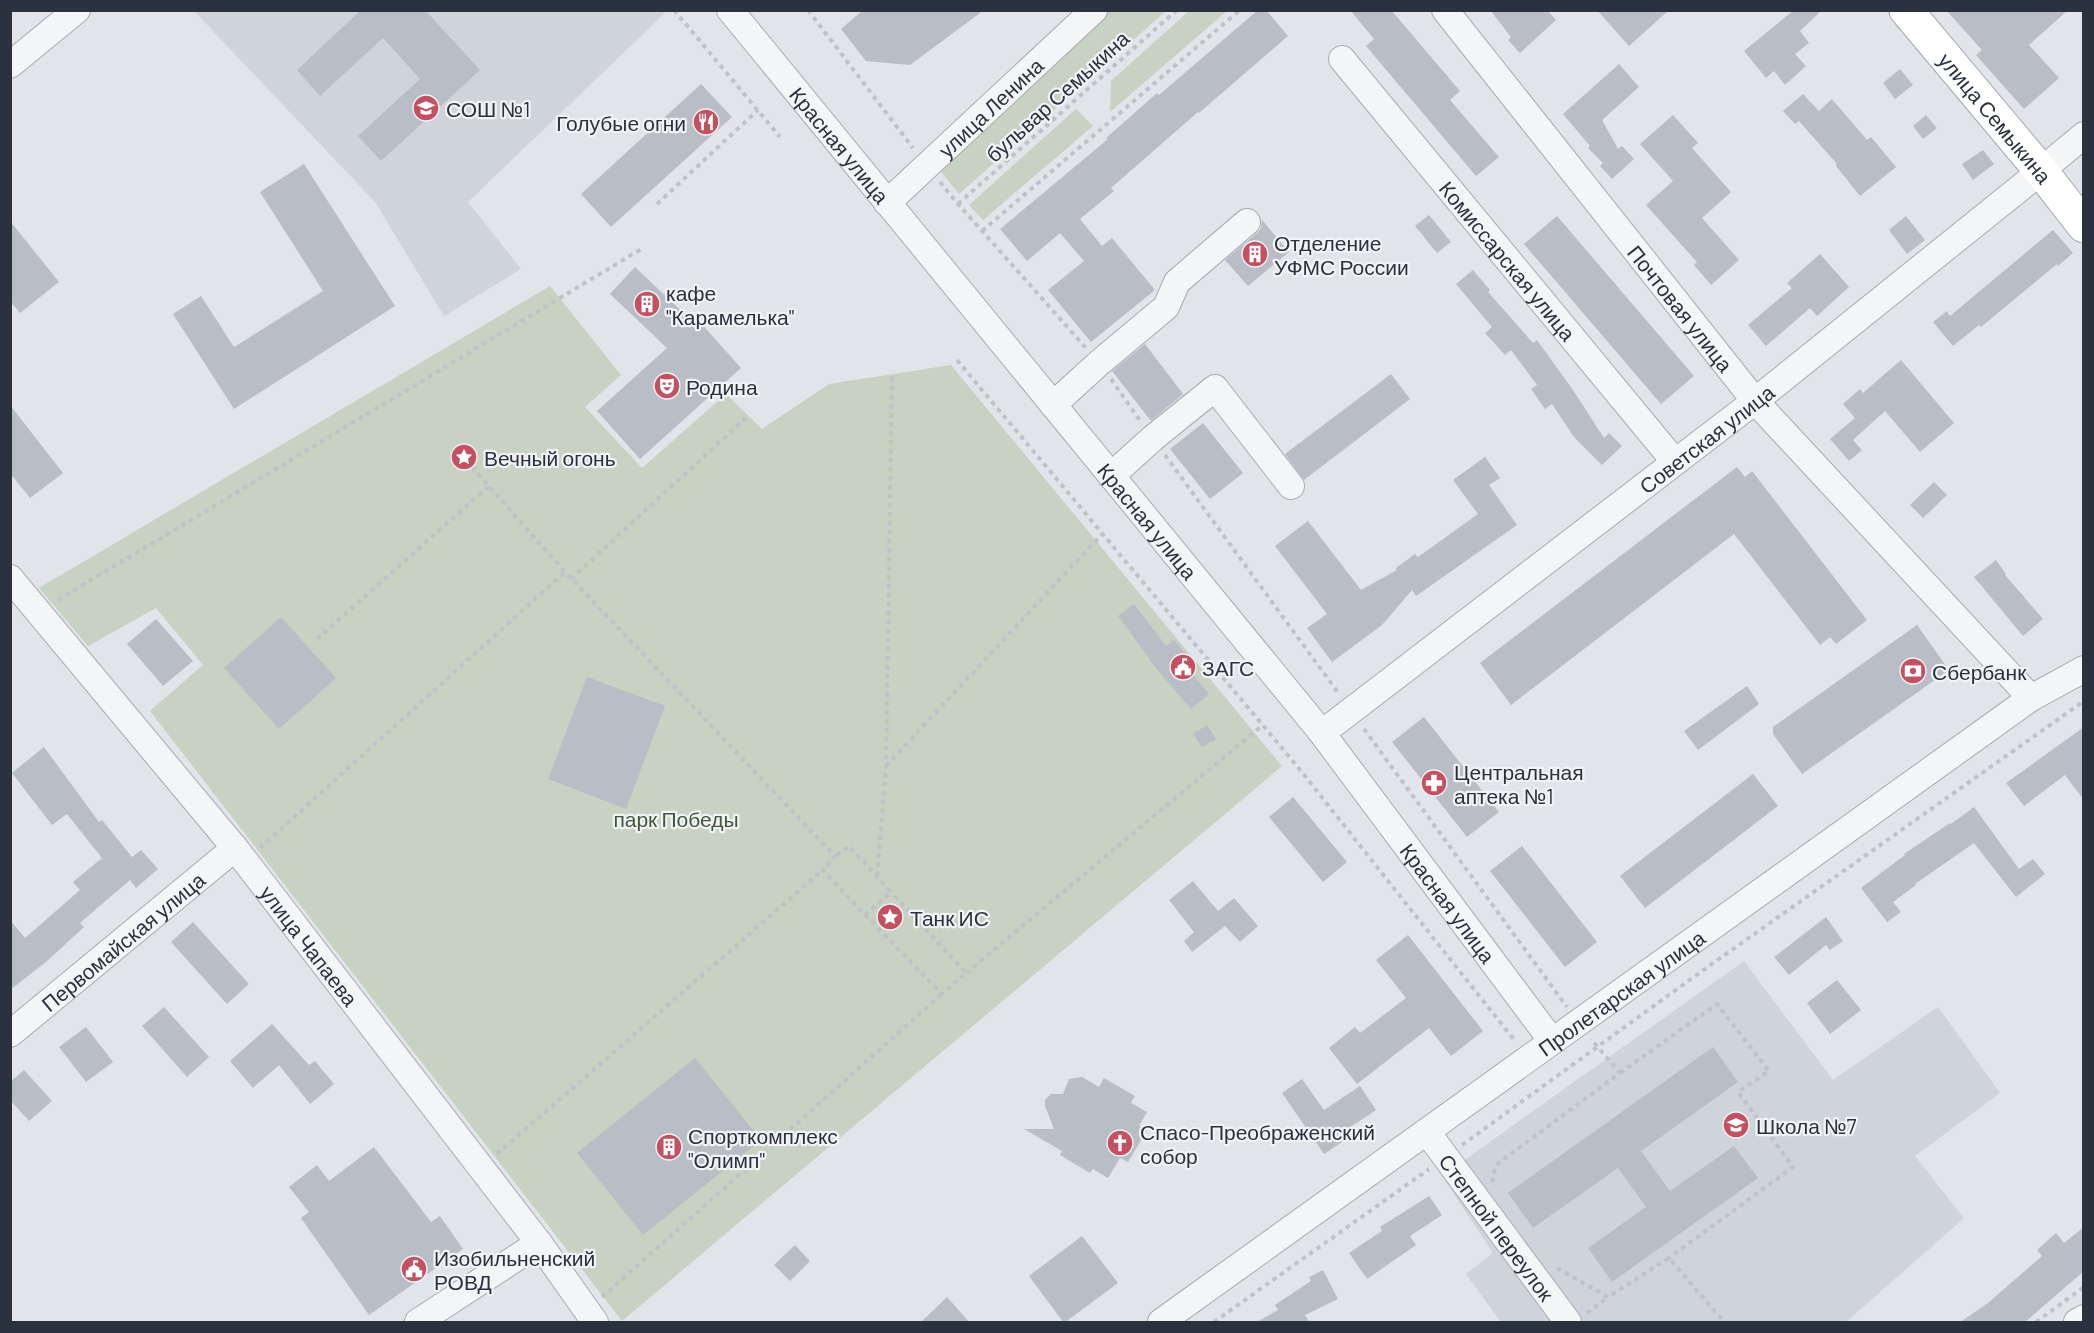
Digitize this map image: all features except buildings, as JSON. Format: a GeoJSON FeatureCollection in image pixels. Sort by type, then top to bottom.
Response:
{"type":"FeatureCollection","features":[{"type":"Feature","properties":{"kind":"main road","name":"улица Семыкина"},"geometry":{"type":"LineString","coordinates":[[1906,10],[2084,226]]}},
{"type":"Feature","properties":{"kind":"street"},"geometry":{"type":"LineString","coordinates":[[10,65],[77,10]]}},
{"type":"Feature","properties":{"kind":"street","name":"Красная улица"},"geometry":{"type":"LineString","coordinates":[[730,10],[1322,734],[1552,1041]]}},
{"type":"Feature","properties":{"kind":"street","name":"улица Ленина"},"geometry":{"type":"LineString","coordinates":[[887,203],[1094,10]]}},
{"type":"Feature","properties":{"kind":"street","name":"Почтовая улица"},"geometry":{"type":"LineString","coordinates":[[1445,10],[1755,400],[2031,698]]}},
{"type":"Feature","properties":{"kind":"street","name":"Комиссарская улица"},"geometry":{"type":"LineString","coordinates":[[1342,59],[1675,462]]}},
{"type":"Feature","properties":{"kind":"street","name":"Советская улица"},"geometry":{"type":"LineString","coordinates":[[1322,734],[1755,400],[2084,135]]}},
{"type":"Feature","properties":{"kind":"street"},"geometry":{"type":"LineString","coordinates":[[1053,405],[1166,307],[1177,282],[1247,222]]}},
{"type":"Feature","properties":{"kind":"street"},"geometry":{"type":"LineString","coordinates":[[1112,476],[1153,438],[1215,388],[1291,486]]}},
{"type":"Feature","properties":{"kind":"street","name":"улица Чапаева"},"geometry":{"type":"LineString","coordinates":[[10,578],[240,855],[539,1244],[591,1317]]}},
{"type":"Feature","properties":{"kind":"street","name":"Пролетарская улица"},"geometry":{"type":"LineString","coordinates":[[1161,1323],[2031,698],[2084,669]]}},
{"type":"Feature","properties":{"kind":"street","name":"Первомайская улица"},"geometry":{"type":"LineString","coordinates":[[10,1034],[240,855]]}},
{"type":"Feature","properties":{"kind":"street","name":"Степной переулок"},"geometry":{"type":"LineString","coordinates":[[1427,1132],[1484,1210],[1575,1319]]}},
{"type":"Feature","properties":{"kind":"street"},"geometry":{"type":"LineString","coordinates":[[418,1323],[539,1244]]}},
{"type":"Feature","properties":{"kind":"street"},"geometry":{"type":"LineString","coordinates":[[2077,1323],[2084,1318]]}},
{"type":"Feature","properties":{"kind":"path"},"geometry":{"type":"LineString","coordinates":[[674,10],[780,137]]}},
{"type":"Feature","properties":{"kind":"path","name":"бульвар Семыкина"},"geometry":{"type":"LineString","coordinates":[[958,204],[1177,10]]}},
{"type":"Feature","properties":{"kind":"path"},"geometry":{"type":"LineString","coordinates":[[982,231],[1240,10]]}},
{"type":"Feature","properties":{"kind":"path"},"geometry":{"type":"LineString","coordinates":[[657,204],[758,110]]}},
{"type":"Feature","properties":{"kind":"path"},"geometry":{"type":"LineString","coordinates":[[38,612],[643,248]]}},
{"type":"Feature","properties":{"kind":"path"},"geometry":{"type":"LineString","coordinates":[[957,360],[1263,725],[1529,1058]]}},
{"type":"Feature","properties":{"kind":"path"},"geometry":{"type":"LineString","coordinates":[[877,876],[886,767],[892,374]]}},
{"type":"Feature","properties":{"kind":"path"},"geometry":{"type":"LineString","coordinates":[[571,579],[748,416]]}},
{"type":"Feature","properties":{"kind":"path"},"geometry":{"type":"LineString","coordinates":[[471,466],[571,579],[835,856]]}},
{"type":"Feature","properties":{"kind":"path"},"geometry":{"type":"LineString","coordinates":[[317,639],[489,486]]}},
{"type":"Feature","properties":{"kind":"path"},"geometry":{"type":"LineString","coordinates":[[886,767],[1103,533]]}},
{"type":"Feature","properties":{"kind":"path"},"geometry":{"type":"LineString","coordinates":[[240,855],[565,572]]}},
{"type":"Feature","properties":{"kind":"path"},"geometry":{"type":"LineString","coordinates":[[1214,1323],[2084,700]]}},
{"type":"Feature","properties":{"kind":"path"},"geometry":{"type":"LineString","coordinates":[[1351,711],[1578,1022]]}},
{"type":"Feature","properties":{"kind":"path"},"geometry":{"type":"LineString","coordinates":[[591,1317],[942,994],[1263,725]]}},
{"type":"Feature","properties":{"kind":"path"},"geometry":{"type":"LineString","coordinates":[[481,1168],[849,846],[966,973]]}},
{"type":"Feature","properties":{"kind":"path"},"geometry":{"type":"LineString","coordinates":[[823,870],[942,994]]}},
{"type":"Feature","properties":{"kind":"path"},"geometry":{"type":"LineString","coordinates":[[865,915],[891,892]]}},
{"type":"Feature","properties":{"kind":"path"},"geometry":{"type":"LineString","coordinates":[[1484,1210],[1496,1165],[1717,1004],[1769,1071],[1738,1092],[1793,1167],[1669,1258],[1575,1319]]}},
{"type":"Feature","properties":{"kind":"path"},"geometry":{"type":"LineString","coordinates":[[1598,1047],[1620,1073]]}},
{"type":"Feature","properties":{"kind":"path"},"geometry":{"type":"LineString","coordinates":[[1669,1258],[1724,1323]]}},
{"type":"Feature","properties":{"kind":"path"},"geometry":{"type":"LineString","coordinates":[[1557,1268],[1608,1297]]}},
{"type":"Feature","properties":{"kind":"shaded area","name":"СОШ №1"},"geometry":{"type":"Polygon","coordinates":[[[663,10],[665,13],[468,202],[521,269],[444,316],[375,202],[194,11],[663,10]]]}},
{"type":"Feature","properties":{"kind":"shaded area","name":"Школа №7"},"geometry":{"type":"Polygon","coordinates":[[[1744,961],[1833,1080],[1938,1007],[2000,1093],[1915,1156],[1964,1218],[1846,1322],[1501,1322],[1466,1274],[1493,1253],[1442,1176],[1744,961]]]}},
{"type":"Feature","properties":{"kind":"green space"},"geometry":{"type":"Polygon","coordinates":[[[1107,11],[1166,11],[959,194],[937,167],[1107,11]]]}},
{"type":"Feature","properties":{"kind":"green space"},"geometry":{"type":"Polygon","coordinates":[[[1189,11],[1227,11],[1110,112],[1111,81],[1189,11]]]}},
{"type":"Feature","properties":{"kind":"green space"},"geometry":{"type":"Polygon","coordinates":[[[1076,109],[1093,126],[983,220],[969,205],[1076,109]]]}},
{"type":"Feature","properties":{"kind":"green space","name":"парк Победы"},"geometry":{"type":"Polygon","coordinates":[[[550,286],[621,375],[585,407],[642,468],[726,394],[762,429],[829,384],[951,365],[1282,766],[622,1321],[150,711],[203,665],[156,608],[88,646],[39,588],[550,286]]]}},
{"type":"Feature","properties":{"kind":"place","name":"СОШ №1"},"geometry":{"type":"Point","coordinates":[426,108]}},
{"type":"Feature","properties":{"kind":"place","name":"Голубые огни"},"geometry":{"type":"Point","coordinates":[706,122]}},
{"type":"Feature","properties":{"kind":"place","name":"Отделение УФМС России"},"geometry":{"type":"Point","coordinates":[1255,254]}},
{"type":"Feature","properties":{"kind":"place","name":"кафе \"Карамелька\""},"geometry":{"type":"Point","coordinates":[647,304]}},
{"type":"Feature","properties":{"kind":"place","name":"Родина"},"geometry":{"type":"Point","coordinates":[667,386]}},
{"type":"Feature","properties":{"kind":"place","name":"Вечный огонь"},"geometry":{"type":"Point","coordinates":[464,457]}},
{"type":"Feature","properties":{"kind":"place","name":"ЗАГС"},"geometry":{"type":"Point","coordinates":[1183,667]}},
{"type":"Feature","properties":{"kind":"place","name":"Сбербанк"},"geometry":{"type":"Point","coordinates":[1913,671]}},
{"type":"Feature","properties":{"kind":"place","name":"Центральная аптека №1"},"geometry":{"type":"Point","coordinates":[1434,783]}},
{"type":"Feature","properties":{"kind":"place","name":"Танк ИС"},"geometry":{"type":"Point","coordinates":[890,917]}},
{"type":"Feature","properties":{"kind":"place","name":"Школа №7"},"geometry":{"type":"Point","coordinates":[1736,1125]}},
{"type":"Feature","properties":{"kind":"place","name":"Спасо-Преображенский собор"},"geometry":{"type":"Point","coordinates":[1120,1143]}},
{"type":"Feature","properties":{"kind":"place","name":"Спорткомплекс \"Олимп\""},"geometry":{"type":"Point","coordinates":[669,1147]}},
{"type":"Feature","properties":{"kind":"place","name":"Изобильненский РОВД"},"geometry":{"type":"Point","coordinates":[414,1269]}}]}
